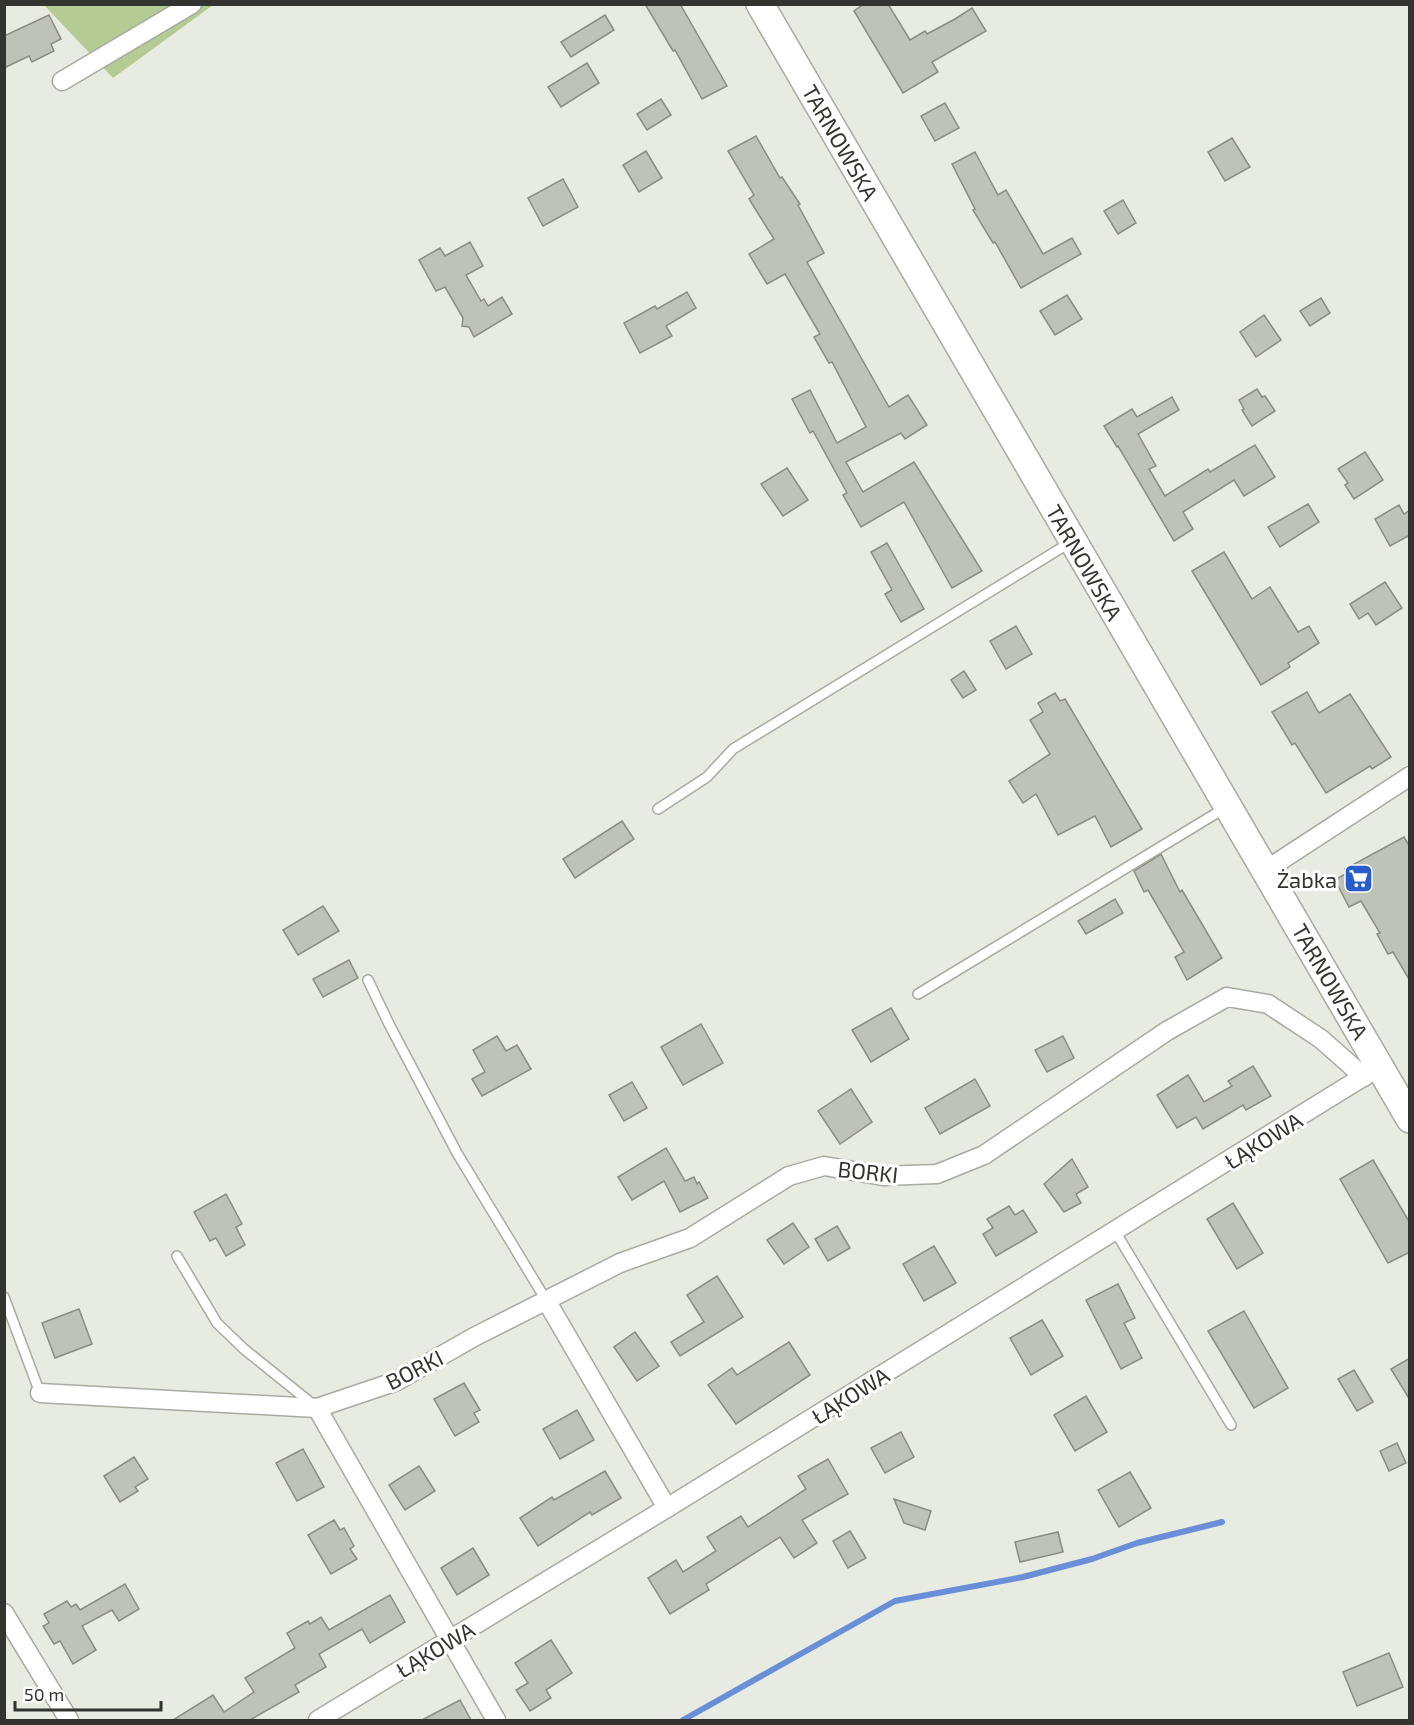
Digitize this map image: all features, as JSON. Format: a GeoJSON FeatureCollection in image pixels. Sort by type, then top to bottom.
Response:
{"type":"FeatureCollection","features":[{"type":"Feature","properties":{"kind":"street"},"geometry":{"type":"LineString","coordinates":[[62,81],[192,4]]}},
{"type":"Feature","properties":{"kind":"street","name":"TARNOWSKA"},"geometry":{"type":"LineString","coordinates":[[760,4],[1266,870],[1372,1072],[1410,1119]]}},
{"type":"Feature","properties":{"kind":"street"},"geometry":{"type":"LineString","coordinates":[[1266,870],[1410,776]]}},
{"type":"Feature","properties":{"kind":"street","name":"BORKI"},"geometry":{"type":"LineString","coordinates":[[317,1408],[398,1381],[474,1338],[620,1263],[690,1238],[789,1176],[824,1166],[883,1176],[937,1174],[984,1155],[1167,1031],[1227,997],[1268,1004],[1372,1072]]}},
{"type":"Feature","properties":{"kind":"street","name":"ŁĄKOWA"},"geometry":{"type":"LineString","coordinates":[[318,1720],[667,1508],[1372,1072]]}},
{"type":"Feature","properties":{"kind":"street"},"geometry":{"type":"LineString","coordinates":[[546,1300],[667,1508]]}},
{"type":"Feature","properties":{"kind":"street"},"geometry":{"type":"LineString","coordinates":[[40,1393],[317,1408],[496,1720]]}},
{"type":"Feature","properties":{"kind":"street"},"geometry":{"type":"LineString","coordinates":[[4,1613],[69,1720]]}},
{"type":"Feature","properties":{"kind":"lane"},"geometry":{"type":"LineString","coordinates":[[658,810],[707,777],[733,749],[1073,540]]}},
{"type":"Feature","properties":{"kind":"lane"},"geometry":{"type":"LineString","coordinates":[[918,994],[1227,806]]}},
{"type":"Feature","properties":{"kind":"lane"},"geometry":{"type":"LineString","coordinates":[[368,980],[457,1153],[546,1300]]}},
{"type":"Feature","properties":{"kind":"lane"},"geometry":{"type":"LineString","coordinates":[[1115,1231],[1231,1425]]}},
{"type":"Feature","properties":{"kind":"lane"},"geometry":{"type":"LineString","coordinates":[[177,1256],[218,1323],[244,1349],[317,1408]]}},
{"type":"Feature","properties":{"kind":"lane"},"geometry":{"type":"LineString","coordinates":[[4,1297],[40,1393]]}},
{"type":"Feature","properties":{"kind":"green space"},"geometry":{"type":"Polygon","coordinates":[[[44,5],[213,5],[113,78],[44,5]]]}},
{"type":"Feature","properties":{"kind":"building"},"geometry":{"type":"Polygon","coordinates":[[[645,4],[680,4],[727,86],[702,99],[675,50],[673,51],[645,4]]]}},
{"type":"Feature","properties":{"kind":"building"},"geometry":{"type":"Polygon","coordinates":[[[864,4],[888,4],[910,40],[925,31],[927,34],[972,8],[986,31],[932,62],[938,72],[903,93],[854,11],[864,4]]]}},
{"type":"Feature","properties":{"kind":"building"},"geometry":{"type":"Polygon","coordinates":[[[49,15],[61,39],[51,44],[54,51],[32,62],[29,56],[4,68],[4,36],[49,15]]]}},
{"type":"Feature","properties":{"kind":"building"},"geometry":{"type":"Polygon","coordinates":[[[605,15],[614,30],[571,57],[561,42],[605,15]]]}},
{"type":"Feature","properties":{"kind":"building"},"geometry":{"type":"Polygon","coordinates":[[[587,63],[599,83],[561,107],[548,87],[587,63]]]}},
{"type":"Feature","properties":{"kind":"building"},"geometry":{"type":"Polygon","coordinates":[[[661,99],[671,115],[647,130],[637,114],[661,99]]]}},
{"type":"Feature","properties":{"kind":"building"},"geometry":{"type":"Polygon","coordinates":[[[945,103],[959,128],[935,141],[921,116],[945,103]]]}},
{"type":"Feature","properties":{"kind":"building"},"geometry":{"type":"Polygon","coordinates":[[[756,136],[780,178],[782,177],[800,204],[798,205],[824,253],[807,262],[889,407],[908,395],[927,425],[905,439],[901,433],[846,462],[863,492],[914,462],[982,571],[952,588],[904,502],[861,527],[843,495],[847,493],[813,431],[810,433],[792,399],[810,390],[837,443],[866,427],[832,362],[829,363],[814,337],[820,334],[785,274],[767,284],[749,254],[774,239],[749,199],[754,195],[728,151],[756,136]]]}},
{"type":"Feature","properties":{"kind":"building"},"geometry":{"type":"Polygon","coordinates":[[[1232,138],[1250,167],[1225,181],[1208,152],[1232,138]]]}},
{"type":"Feature","properties":{"kind":"building"},"geometry":{"type":"Polygon","coordinates":[[[646,151],[662,178],[639,192],[623,165],[646,151]]]}},
{"type":"Feature","properties":{"kind":"building"},"geometry":{"type":"Polygon","coordinates":[[[975,152],[998,195],[1006,190],[1043,254],[1072,238],[1081,254],[1021,288],[995,242],[993,243],[973,210],[975,209],[952,164],[975,152]]]}},
{"type":"Feature","properties":{"kind":"building"},"geometry":{"type":"Polygon","coordinates":[[[563,179],[578,207],[543,226],[528,198],[563,179]]]}},
{"type":"Feature","properties":{"kind":"building"},"geometry":{"type":"Polygon","coordinates":[[[1123,200],[1136,223],[1118,234],[1104,211],[1123,200]]]}},
{"type":"Feature","properties":{"kind":"building"},"geometry":{"type":"Polygon","coordinates":[[[470,242],[483,266],[466,275],[481,301],[484,299],[488,306],[502,297],[512,314],[474,337],[469,327],[462,326],[463,318],[445,287],[436,291],[419,260],[440,248],[445,256],[470,242]]]}},
{"type":"Feature","properties":{"kind":"building"},"geometry":{"type":"Polygon","coordinates":[[[687,292],[696,308],[666,326],[672,336],[640,353],[624,323],[655,306],[657,309],[687,292]]]}},
{"type":"Feature","properties":{"kind":"building"},"geometry":{"type":"Polygon","coordinates":[[[1067,295],[1082,319],[1055,335],[1040,311],[1067,295]]]}},
{"type":"Feature","properties":{"kind":"building"},"geometry":{"type":"Polygon","coordinates":[[[1321,298],[1330,313],[1310,326],[1300,311],[1321,298]]]}},
{"type":"Feature","properties":{"kind":"building"},"geometry":{"type":"Polygon","coordinates":[[[1264,315],[1281,340],[1256,357],[1240,332],[1264,315]]]}},
{"type":"Feature","properties":{"kind":"building"},"geometry":{"type":"Polygon","coordinates":[[[1257,389],[1275,411],[1252,426],[1239,400],[1257,389]]]}},
{"type":"Feature","properties":{"kind":"building"},"geometry":{"type":"Polygon","coordinates":[[[1172,397],[1179,410],[1138,434],[1156,466],[1149,469],[1165,496],[1208,469],[1210,472],[1255,445],[1275,477],[1244,496],[1234,480],[1183,512],[1193,529],[1174,541],[1104,426],[1132,409],[1137,417],[1172,397]]]}},
{"type":"Feature","properties":{"kind":"building"},"geometry":{"type":"Polygon","coordinates":[[[1365,452],[1383,480],[1354,499],[1345,485],[1348,483],[1338,469],[1365,452]]]}},
{"type":"Feature","properties":{"kind":"building"},"geometry":{"type":"Polygon","coordinates":[[[787,468],[808,500],[783,516],[761,484],[787,468]]]}},
{"type":"Feature","properties":{"kind":"building"},"geometry":{"type":"Polygon","coordinates":[[[1308,504],[1319,522],[1280,547],[1268,527],[1308,504]]]}},
{"type":"Feature","properties":{"kind":"building"},"geometry":{"type":"Polygon","coordinates":[[[1399,505],[1404,514],[1410,510],[1410,535],[1390,546],[1375,519],[1399,505]]]}},
{"type":"Feature","properties":{"kind":"building"},"geometry":{"type":"Polygon","coordinates":[[[887,543],[924,609],[901,622],[885,594],[892,590],[871,552],[887,543]]]}},
{"type":"Feature","properties":{"kind":"building"},"geometry":{"type":"Polygon","coordinates":[[[1224,552],[1252,599],[1270,587],[1298,632],[1309,626],[1319,643],[1288,663],[1290,667],[1261,685],[1192,571],[1224,552]]]}},
{"type":"Feature","properties":{"kind":"building"},"geometry":{"type":"Polygon","coordinates":[[[1385,582],[1402,608],[1376,625],[1368,613],[1359,619],[1350,604],[1385,582]]]}},
{"type":"Feature","properties":{"kind":"building"},"geometry":{"type":"Polygon","coordinates":[[[1016,626],[1032,654],[1006,669],[990,641],[1016,626]]]}},
{"type":"Feature","properties":{"kind":"building"},"geometry":{"type":"Polygon","coordinates":[[[964,671],[976,690],[963,698],[951,680],[964,671]]]}},
{"type":"Feature","properties":{"kind":"building"},"geometry":{"type":"Polygon","coordinates":[[[1307,692],[1319,713],[1350,694],[1391,757],[1372,769],[1370,766],[1326,793],[1295,743],[1292,745],[1272,712],[1307,692]]]}},
{"type":"Feature","properties":{"kind":"building"},"geometry":{"type":"Polygon","coordinates":[[[1055,693],[1060,701],[1065,699],[1142,829],[1111,847],[1095,816],[1058,835],[1036,794],[1023,803],[1009,781],[1050,754],[1030,720],[1043,712],[1038,703],[1055,693]]]}},
{"type":"Feature","properties":{"kind":"building"},"geometry":{"type":"Polygon","coordinates":[[[622,821],[634,839],[575,878],[563,859],[622,821]]]}},
{"type":"Feature","properties":{"kind":"building"},"geometry":{"type":"Polygon","coordinates":[[[1404,837],[1410,847],[1410,981],[1393,952],[1388,954],[1377,934],[1380,933],[1361,901],[1349,907],[1335,880],[1347,873],[1345,869],[1404,837]]]}},
{"type":"Feature","properties":{"kind":"building"},"geometry":{"type":"Polygon","coordinates":[[[1161,854],[1180,892],[1182,890],[1222,958],[1187,980],[1175,957],[1184,952],[1148,890],[1144,892],[1134,871],[1161,854]]]}},
{"type":"Feature","properties":{"kind":"building"},"geometry":{"type":"Polygon","coordinates":[[[1115,899],[1123,913],[1086,934],[1078,921],[1115,899]]]}},
{"type":"Feature","properties":{"kind":"building"},"geometry":{"type":"Polygon","coordinates":[[[323,906],[339,931],[298,955],[283,930],[323,906]]]}},
{"type":"Feature","properties":{"kind":"building"},"geometry":{"type":"Polygon","coordinates":[[[349,960],[358,978],[323,997],[313,979],[349,960]]]}},
{"type":"Feature","properties":{"kind":"building"},"geometry":{"type":"Polygon","coordinates":[[[891,1008],[909,1039],[871,1062],[852,1030],[891,1008]]]}},
{"type":"Feature","properties":{"kind":"building"},"geometry":{"type":"Polygon","coordinates":[[[701,1024],[723,1063],[683,1085],[661,1047],[701,1024]]]}},
{"type":"Feature","properties":{"kind":"building"},"geometry":{"type":"Polygon","coordinates":[[[497,1036],[506,1051],[517,1045],[531,1069],[482,1096],[472,1079],[485,1072],[473,1050],[497,1036]]]}},
{"type":"Feature","properties":{"kind":"building"},"geometry":{"type":"Polygon","coordinates":[[[1063,1036],[1074,1058],[1047,1072],[1035,1050],[1063,1036]]]}},
{"type":"Feature","properties":{"kind":"building"},"geometry":{"type":"Polygon","coordinates":[[[1253,1066],[1271,1096],[1246,1110],[1243,1105],[1203,1129],[1196,1117],[1177,1128],[1157,1095],[1188,1075],[1204,1102],[1232,1086],[1228,1081],[1253,1066]]]}},
{"type":"Feature","properties":{"kind":"building"},"geometry":{"type":"Polygon","coordinates":[[[975,1079],[990,1106],[940,1134],[925,1108],[975,1079]]]}},
{"type":"Feature","properties":{"kind":"building"},"geometry":{"type":"Polygon","coordinates":[[[632,1082],[647,1108],[624,1121],[609,1095],[632,1082]]]}},
{"type":"Feature","properties":{"kind":"building"},"geometry":{"type":"Polygon","coordinates":[[[851,1089],[872,1122],[840,1144],[818,1111],[851,1089]]]}},
{"type":"Feature","properties":{"kind":"building"},"geometry":{"type":"Polygon","coordinates":[[[666,1148],[685,1181],[694,1177],[708,1198],[680,1212],[664,1181],[632,1200],[618,1177],[666,1148]]]}},
{"type":"Feature","properties":{"kind":"building"},"geometry":{"type":"Polygon","coordinates":[[[1072,1159],[1088,1187],[1076,1194],[1081,1203],[1064,1212],[1044,1184],[1072,1159]]]}},
{"type":"Feature","properties":{"kind":"building"},"geometry":{"type":"Polygon","coordinates":[[[1373,1160],[1410,1223],[1410,1252],[1388,1263],[1340,1179],[1373,1160]]]}},
{"type":"Feature","properties":{"kind":"building"},"geometry":{"type":"Polygon","coordinates":[[[226,1194],[242,1224],[236,1227],[245,1245],[226,1256],[216,1238],[210,1241],[194,1212],[226,1194]]]}},
{"type":"Feature","properties":{"kind":"building"},"geometry":{"type":"Polygon","coordinates":[[[1233,1203],[1263,1253],[1237,1269],[1207,1219],[1233,1203]]]}},
{"type":"Feature","properties":{"kind":"building"},"geometry":{"type":"Polygon","coordinates":[[[1009,1206],[1015,1215],[1023,1210],[1037,1232],[996,1256],[983,1234],[993,1228],[987,1219],[1009,1206]]]}},
{"type":"Feature","properties":{"kind":"building"},"geometry":{"type":"Polygon","coordinates":[[[793,1223],[809,1247],[784,1264],[767,1240],[793,1223]]]}},
{"type":"Feature","properties":{"kind":"building"},"geometry":{"type":"Polygon","coordinates":[[[837,1226],[850,1248],[828,1261],[815,1239],[837,1226]]]}},
{"type":"Feature","properties":{"kind":"building"},"geometry":{"type":"Polygon","coordinates":[[[934,1246],[956,1283],[924,1301],[903,1264],[934,1246]]]}},
{"type":"Feature","properties":{"kind":"building"},"geometry":{"type":"Polygon","coordinates":[[[717,1276],[743,1317],[680,1356],[671,1342],[704,1322],[687,1295],[717,1276]]]}},
{"type":"Feature","properties":{"kind":"building"},"geometry":{"type":"Polygon","coordinates":[[[1118,1284],[1135,1318],[1124,1323],[1142,1358],[1121,1369],[1086,1300],[1118,1284]]]}},
{"type":"Feature","properties":{"kind":"building"},"geometry":{"type":"Polygon","coordinates":[[[79,1309],[92,1344],[55,1358],[42,1323],[79,1309]]]}},
{"type":"Feature","properties":{"kind":"building"},"geometry":{"type":"Polygon","coordinates":[[[1244,1311],[1288,1388],[1254,1408],[1208,1331],[1244,1311]]]}},
{"type":"Feature","properties":{"kind":"building"},"geometry":{"type":"Polygon","coordinates":[[[1042,1320],[1063,1356],[1031,1375],[1010,1338],[1042,1320]]]}},
{"type":"Feature","properties":{"kind":"building"},"geometry":{"type":"Polygon","coordinates":[[[635,1332],[659,1366],[637,1381],[614,1347],[635,1332]]]}},
{"type":"Feature","properties":{"kind":"building"},"geometry":{"type":"Polygon","coordinates":[[[789,1342],[810,1375],[736,1424],[708,1385],[732,1368],[737,1375],[789,1342]]]}},
{"type":"Feature","properties":{"kind":"building"},"geometry":{"type":"Polygon","coordinates":[[[1410,1358],[1410,1400],[1391,1369],[1410,1358]]]}},
{"type":"Feature","properties":{"kind":"building"},"geometry":{"type":"Polygon","coordinates":[[[1354,1370],[1373,1402],[1357,1411],[1338,1379],[1354,1370]]]}},
{"type":"Feature","properties":{"kind":"building"},"geometry":{"type":"Polygon","coordinates":[[[464,1383],[480,1410],[474,1413],[479,1422],[455,1436],[434,1399],[464,1383]]]}},
{"type":"Feature","properties":{"kind":"building"},"geometry":{"type":"Polygon","coordinates":[[[1086,1396],[1107,1432],[1075,1451],[1054,1415],[1086,1396]]]}},
{"type":"Feature","properties":{"kind":"building"},"geometry":{"type":"Polygon","coordinates":[[[577,1410],[594,1440],[560,1459],[543,1429],[577,1410]]]}},
{"type":"Feature","properties":{"kind":"building"},"geometry":{"type":"Polygon","coordinates":[[[901,1432],[914,1457],[885,1473],[871,1448],[901,1432]]]}},
{"type":"Feature","properties":{"kind":"building"},"geometry":{"type":"Polygon","coordinates":[[[1397,1443],[1406,1463],[1389,1471],[1380,1451],[1397,1443]]]}},
{"type":"Feature","properties":{"kind":"building"},"geometry":{"type":"Polygon","coordinates":[[[303,1449],[324,1487],[297,1501],[276,1463],[303,1449]]]}},
{"type":"Feature","properties":{"kind":"building"},"geometry":{"type":"Polygon","coordinates":[[[134,1457],[148,1479],[135,1487],[138,1491],[120,1502],[104,1476],[134,1457]]]}},
{"type":"Feature","properties":{"kind":"building"},"geometry":{"type":"Polygon","coordinates":[[[828,1459],[848,1494],[802,1520],[817,1543],[794,1558],[780,1537],[706,1584],[709,1590],[670,1614],[648,1578],[676,1560],[683,1572],[716,1551],[707,1537],[741,1516],[748,1527],[806,1489],[798,1476],[828,1459]]]}},
{"type":"Feature","properties":{"kind":"building"},"geometry":{"type":"Polygon","coordinates":[[[419,1466],[435,1491],[405,1510],[389,1485],[419,1466]]]}},
{"type":"Feature","properties":{"kind":"building"},"geometry":{"type":"Polygon","coordinates":[[[605,1471],[621,1498],[592,1515],[590,1512],[538,1546],[520,1518],[552,1497],[554,1500],[605,1471]]]}},
{"type":"Feature","properties":{"kind":"building"},"geometry":{"type":"Polygon","coordinates":[[[1130,1472],[1151,1508],[1119,1527],[1098,1490],[1130,1472]]]}},
{"type":"Feature","properties":{"kind":"building"},"geometry":{"type":"Polygon","coordinates":[[[894,1499],[931,1511],[925,1530],[904,1523],[894,1499]]]}},
{"type":"Feature","properties":{"kind":"building"},"geometry":{"type":"Polygon","coordinates":[[[334,1520],[340,1530],[344,1528],[354,1546],[350,1549],[357,1559],[331,1574],[308,1535],[334,1520]]]}},
{"type":"Feature","properties":{"kind":"building"},"geometry":{"type":"Polygon","coordinates":[[[850,1531],[866,1558],[848,1568],[833,1541],[850,1531]]]}},
{"type":"Feature","properties":{"kind":"building"},"geometry":{"type":"Polygon","coordinates":[[[1058,1532],[1063,1552],[1020,1562],[1015,1542],[1058,1532]]]}},
{"type":"Feature","properties":{"kind":"building"},"geometry":{"type":"Polygon","coordinates":[[[473,1548],[489,1575],[457,1595],[441,1568],[473,1548]]]}},
{"type":"Feature","properties":{"kind":"building"},"geometry":{"type":"Polygon","coordinates":[[[125,1584],[139,1609],[119,1621],[112,1610],[82,1626],[96,1650],[73,1664],[60,1641],[54,1644],[43,1626],[49,1623],[44,1614],[67,1601],[71,1607],[76,1604],[80,1610],[125,1584]]]}},
{"type":"Feature","properties":{"kind":"building"},"geometry":{"type":"Polygon","coordinates":[[[390,1595],[405,1622],[370,1643],[362,1629],[319,1654],[326,1667],[295,1685],[299,1692],[250,1720],[173,1720],[213,1695],[224,1712],[254,1692],[245,1678],[295,1648],[287,1633],[308,1621],[310,1624],[321,1617],[329,1630],[390,1595]]]}},
{"type":"Feature","properties":{"kind":"building"},"geometry":{"type":"Polygon","coordinates":[[[551,1640],[572,1673],[546,1690],[551,1698],[530,1711],[516,1690],[528,1683],[515,1663],[551,1640]]]}},
{"type":"Feature","properties":{"kind":"building"},"geometry":{"type":"Polygon","coordinates":[[[1389,1653],[1403,1687],[1357,1706],[1343,1672],[1389,1653]]]}},
{"type":"Feature","properties":{"kind":"building"},"geometry":{"type":"Polygon","coordinates":[[[460,1700],[471,1720],[422,1720],[460,1700]]]}},
{"type":"Feature","properties":{"kind":"waterway"},"geometry":{"type":"LineString","coordinates":[[683,1720],[895,1601],[1023,1577],[1092,1559],[1137,1543],[1222,1522]]}},
{"type":"Feature","properties":{"kind":"place","name":"Żabka"},"geometry":{"type":"Point","coordinates":[1358,879]}}]}
